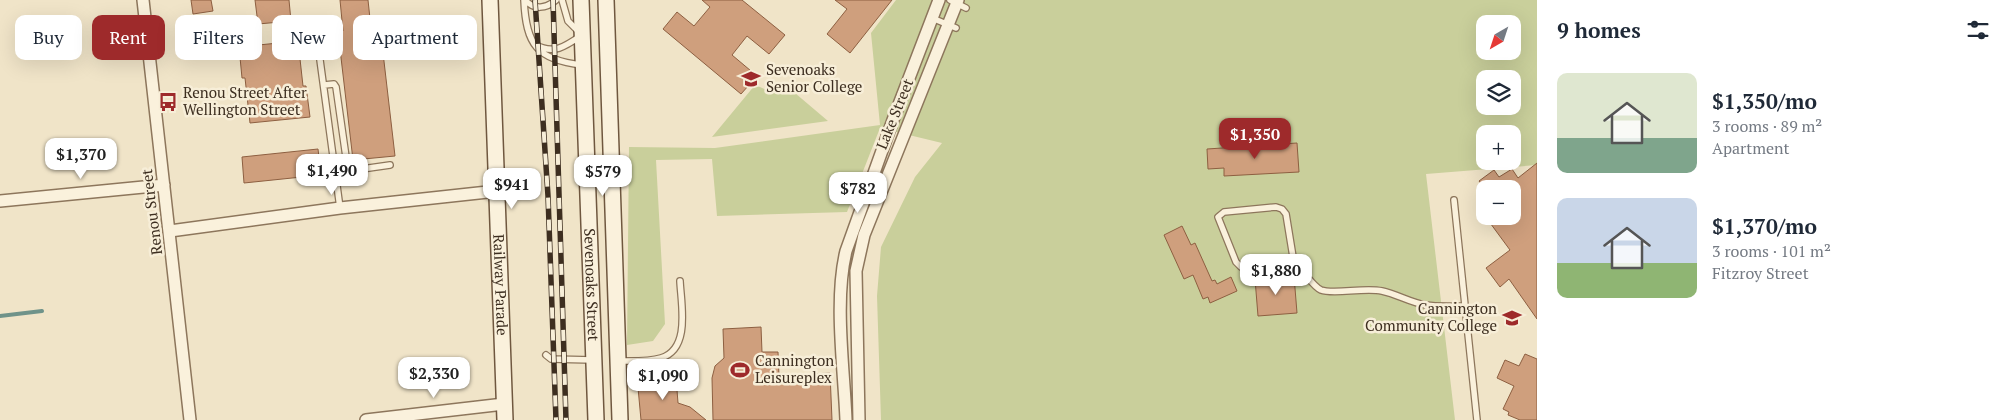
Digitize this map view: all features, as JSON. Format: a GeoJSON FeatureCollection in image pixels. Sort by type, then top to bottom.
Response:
{"type":"FeatureCollection","features":[{"type":"Feature","properties":{"kind":"main road","name":"Railway Parade"},"geometry":{"type":"LineString","coordinates":[[490,0],[505,420]]}},
{"type":"Feature","properties":{"kind":"main road","name":"Sevenoaks Street"},"geometry":{"type":"LineString","coordinates":[[581,0],[596,420]]}},
{"type":"Feature","properties":{"kind":"main road","name":"Sevenoaks Street"},"geometry":{"type":"LineString","coordinates":[[606,0],[620,420]]}},
{"type":"Feature","properties":{"kind":"main road"},"geometry":{"type":"LineString","coordinates":[[583,65],[608,73]]}},
{"type":"Feature","properties":{"kind":"street","name":"Renou Street"},"geometry":{"type":"LineString","coordinates":[[144,0],[190,420]]}},
{"type":"Feature","properties":{"kind":"street","name":"Lake Street"},"geometry":{"type":"LineString","coordinates":[[846,420],[841,272],[846,251],[893,120],[939,0]]}},
{"type":"Feature","properties":{"kind":"street","name":"Lake Street"},"geometry":{"type":"LineString","coordinates":[[859,420],[856,271],[858,254],[864,235],[952,26],[957,3]]}},
{"type":"Feature","properties":{"kind":"street"},"geometry":{"type":"LineString","coordinates":[[0,201],[164,185]]}},
{"type":"Feature","properties":{"kind":"street"},"geometry":{"type":"LineString","coordinates":[[170,231],[340,208],[497,191]]}},
{"type":"Feature","properties":{"kind":"street"},"geometry":{"type":"LineString","coordinates":[[366,420],[504,404]]}},
{"type":"Feature","properties":{"kind":"street"},"geometry":{"type":"LineString","coordinates":[[185,420],[190,420]]}},
{"type":"Feature","properties":{"kind":"lane"},"geometry":{"type":"LineString","coordinates":[[525,0],[537,8],[548,6],[556,0]]}},
{"type":"Feature","properties":{"kind":"lane"},"geometry":{"type":"LineString","coordinates":[[525,0],[528,28],[534,44],[540,52],[550,59],[583,65]]}},
{"type":"Feature","properties":{"kind":"lane"},"geometry":{"type":"LineString","coordinates":[[534,44],[541,48],[556,50],[582,36],[568,21],[562,0]]}},
{"type":"Feature","properties":{"kind":"lane"},"geometry":{"type":"LineString","coordinates":[[932,18],[952,26]]}},
{"type":"Feature","properties":{"kind":"lane"},"geometry":{"type":"LineString","coordinates":[[320,60],[340,208]]}},
{"type":"Feature","properties":{"kind":"lane"},"geometry":{"type":"LineString","coordinates":[[324,85],[334,84],[336,87],[348,171],[390,165]]}},
{"type":"Feature","properties":{"kind":"lane"},"geometry":{"type":"LineString","coordinates":[[1454,200],[1477,420]]}},
{"type":"Feature","properties":{"kind":"lane"},"geometry":{"type":"LineString","coordinates":[[1294,263],[1241,267],[1236,262],[1218,216],[1224,212],[1276,207],[1282,209],[1286,214],[1294,263],[1305,272],[1319,289],[1326,291],[1362,289],[1383,291],[1426,305],[1465,306]]}},
{"type":"Feature","properties":{"kind":"lane"},"geometry":{"type":"LineString","coordinates":[[618,361],[660,359],[674,350],[682,334],[680,281]]}},
{"type":"Feature","properties":{"kind":"lane"},"geometry":{"type":"LineString","coordinates":[[546,355],[550,359],[570,357],[593,360]]}},
{"type":"Feature","properties":{"kind":"green space"},"geometry":{"type":"Polygon","coordinates":[[[896,0],[1537,0],[1537,165],[1521,166],[1521,125],[1476,125],[1476,170],[1426,174],[1455,420],[881,420],[877,296],[881,247],[915,177],[942,143],[880,128],[847,212],[717,216],[712,159],[656,160],[665,324],[653,341],[627,345],[629,147],[715,148],[880,125],[871,33],[896,0]]]}},
{"type":"Feature","properties":{"kind":"green space"},"geometry":{"type":"Polygon","coordinates":[[[782,82],[828,121],[712,137],[755,85],[767,90],[774,90],[782,82]]]}},
{"type":"Feature","properties":{"kind":"building"},"geometry":{"type":"Polygon","coordinates":[[[191,0],[211,0],[213,11],[193,14],[191,0]]]}},
{"type":"Feature","properties":{"kind":"building"},"geometry":{"type":"Polygon","coordinates":[[[255,0],[289,0],[290,15],[272,15],[272,23],[262,24],[262,15],[257,15],[255,0]]]}},
{"type":"Feature","properties":{"kind":"building"},"geometry":{"type":"Polygon","coordinates":[[[340,0],[368,0],[370,15],[353,15],[353,60],[384,60],[395,156],[353,160],[341,60],[343,60],[343,15],[341,15],[340,0]]]}},
{"type":"Feature","properties":{"kind":"building"},"geometry":{"type":"Polygon","coordinates":[[[702,0],[742,0],[785,35],[769,54],[747,36],[732,55],[757,76],[741,94],[663,29],[677,12],[694,26],[710,7],[702,0]]]}},
{"type":"Feature","properties":{"kind":"building"},"geometry":{"type":"Polygon","coordinates":[[[835,0],[892,0],[850,53],[827,34],[847,9],[835,0]]]}},
{"type":"Feature","properties":{"kind":"building"},"geometry":{"type":"Polygon","coordinates":[[[272,44],[272,60],[300,60],[303,86],[306,86],[310,117],[250,123],[245,78],[242,78],[240,60],[262,60],[262,45],[272,44]]]}},
{"type":"Feature","properties":{"kind":"building"},"geometry":{"type":"Polygon","coordinates":[[[1297,143],[1299,172],[1224,176],[1224,168],[1208,169],[1207,149],[1297,143]]]}},
{"type":"Feature","properties":{"kind":"building"},"geometry":{"type":"Polygon","coordinates":[[[318,149],[321,175],[244,183],[242,157],[318,149]]]}},
{"type":"Feature","properties":{"kind":"building"},"geometry":{"type":"Polygon","coordinates":[[[1537,163],[1537,319],[1509,279],[1500,287],[1486,268],[1510,250],[1492,225],[1521,225],[1521,180],[1480,180],[1494,170],[1499,177],[1513,170],[1518,178],[1537,163]]]}},
{"type":"Feature","properties":{"kind":"building"},"geometry":{"type":"Polygon","coordinates":[[[1182,226],[1191,245],[1195,243],[1212,281],[1215,280],[1217,284],[1231,277],[1237,291],[1210,303],[1208,297],[1203,299],[1193,275],[1184,279],[1164,235],[1182,226]]]}},
{"type":"Feature","properties":{"kind":"building"},"geometry":{"type":"Polygon","coordinates":[[[1294,276],[1297,313],[1258,316],[1255,279],[1294,276]]]}},
{"type":"Feature","properties":{"kind":"building","name":"Cannington Leisureplex"},"geometry":{"type":"Polygon","coordinates":[[[761,327],[762,352],[778,352],[779,376],[830,373],[832,420],[713,420],[712,378],[715,366],[724,358],[723,329],[761,327]]]}},
{"type":"Feature","properties":{"kind":"building"},"geometry":{"type":"Polygon","coordinates":[[[1525,354],[1537,359],[1537,420],[1520,420],[1508,415],[1509,412],[1503,409],[1514,386],[1497,378],[1505,360],[1519,366],[1525,354]]]}},
{"type":"Feature","properties":{"kind":"building"},"geometry":{"type":"Polygon","coordinates":[[[637,377],[676,377],[678,403],[690,407],[706,420],[641,420],[637,377]]]}},
{"type":"Feature","properties":{"kind":"waterway"},"geometry":{"type":"LineString","coordinates":[[0,316],[42,311]]}},
{"type":"Feature","properties":{"kind":"railway"},"geometry":{"type":"LineString","coordinates":[[535,0],[548,196],[556,420]]}},
{"type":"Feature","properties":{"kind":"railway"},"geometry":{"type":"LineString","coordinates":[[553,0],[566,420]]}},
{"type":"Feature","properties":{"kind":"place","name":"Sevenoaks Senior College"},"geometry":{"type":"Point","coordinates":[751,79]}},
{"type":"Feature","properties":{"kind":"place","name":"Renou Street After Wellington Street"},"geometry":{"type":"Point","coordinates":[168,102]}},
{"type":"Feature","properties":{"kind":"place","name":"Cannington Community College"},"geometry":{"type":"Point","coordinates":[1512,318]}},
{"type":"Feature","properties":{"kind":"place","name":"Cannington Leisureplex"},"geometry":{"type":"Point","coordinates":[740,370]}}]}
